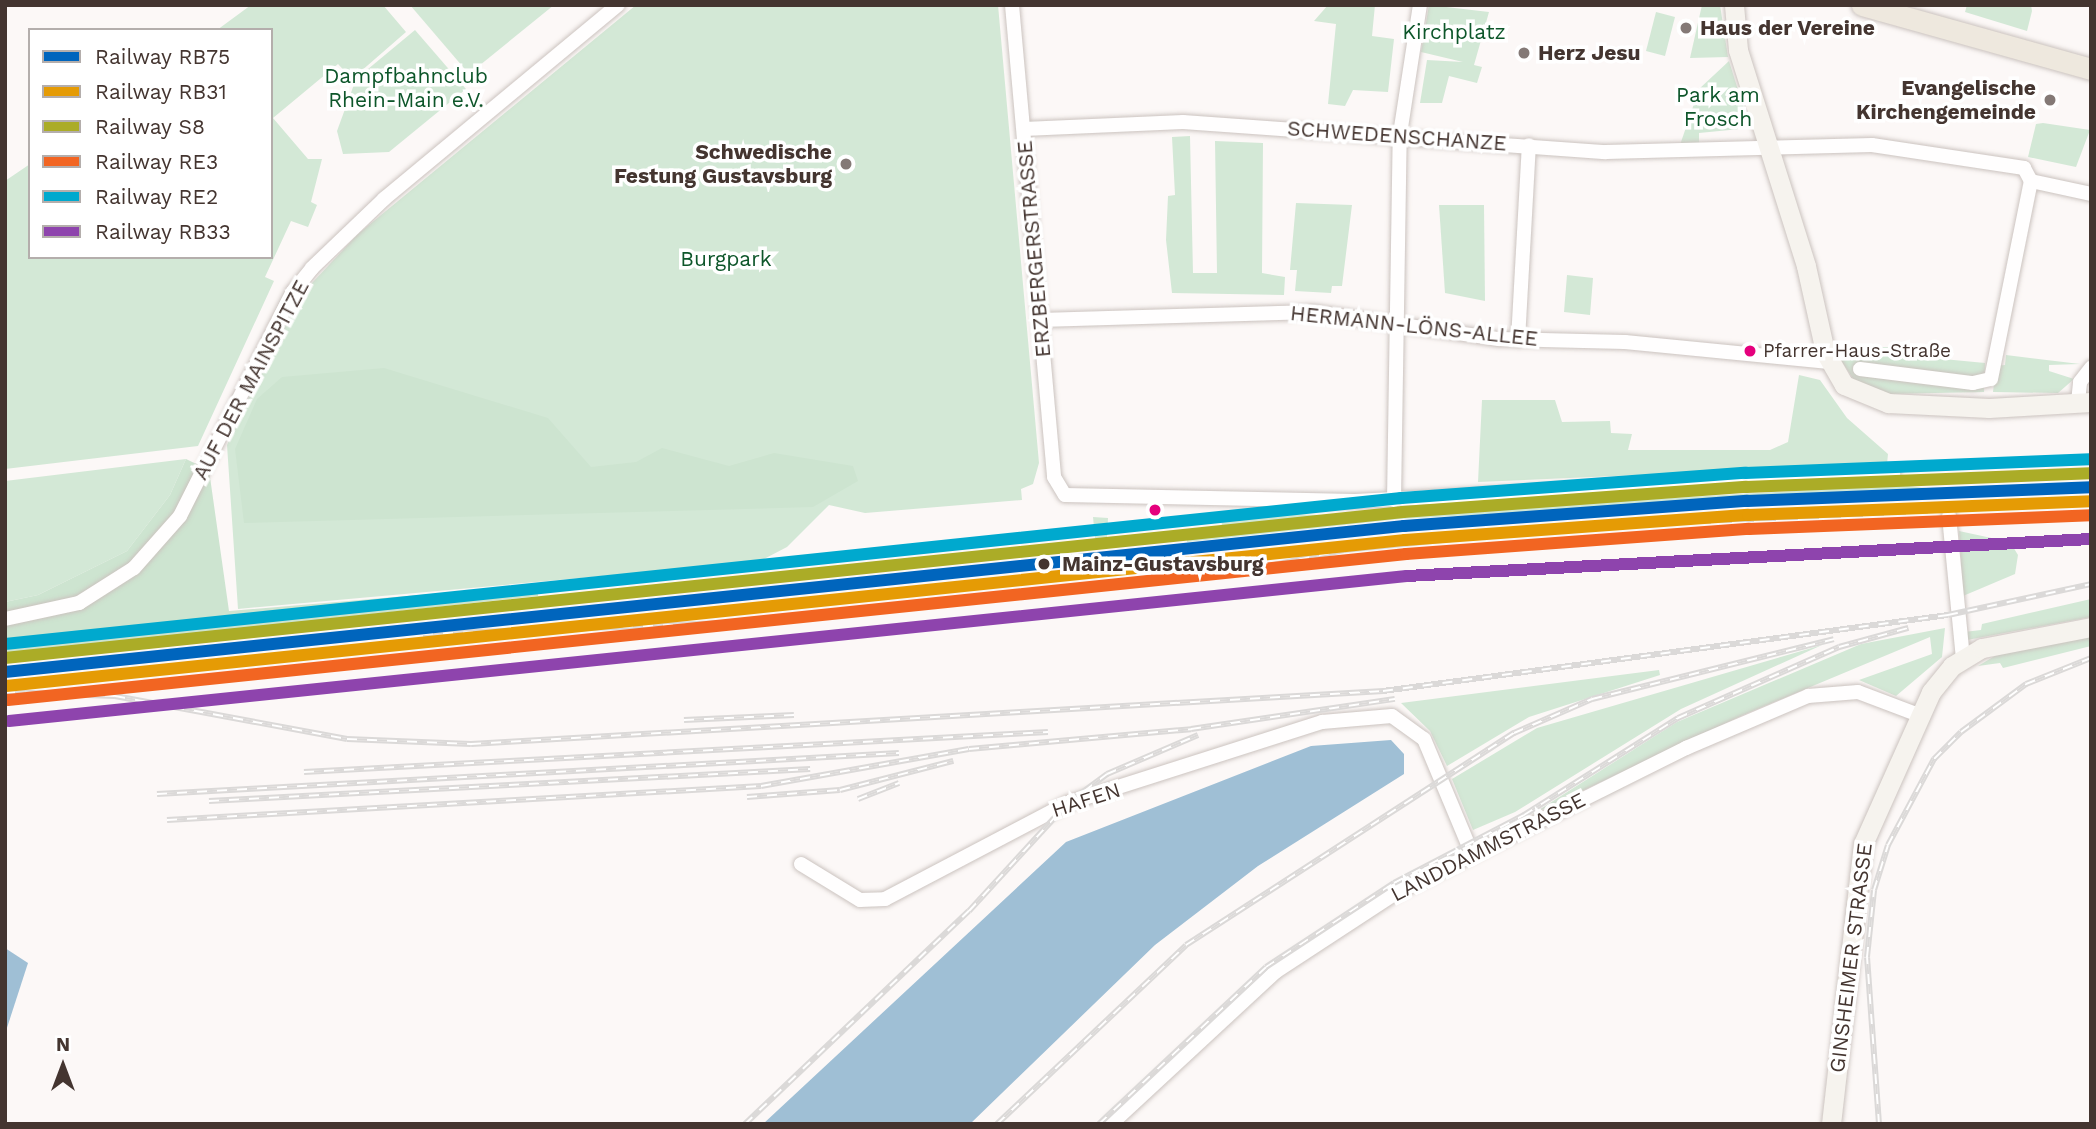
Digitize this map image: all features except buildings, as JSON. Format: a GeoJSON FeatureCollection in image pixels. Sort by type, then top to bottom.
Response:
{"type":"FeatureCollection","features":[{"type":"Feature","properties":{"kind":"main road"},"geometry":{"type":"LineString","coordinates":[[1734,5],[1738,50],[1769,148],[1829,362],[1861,397],[1926,403],[2085,402]]}},
{"type":"Feature","properties":{"kind":"main road"},"geometry":{"type":"LineString","coordinates":[[1862,5],[1895,10],[2091,69]]}},
{"type":"Feature","properties":{"kind":"main road","name":"GINSHEIMER STRASSE"},"geometry":{"type":"LineString","coordinates":[[1831,1124],[1863,844],[1936,683],[1963,658],[2005,641],[2091,627]]}},
{"type":"Feature","properties":{"kind":"street","name":"AUF DER MAINSPITZE"},"geometry":{"type":"LineString","coordinates":[[5,620],[79,603],[134,568],[180,516],[292,293],[312,268],[384,199],[618,5]]}},
{"type":"Feature","properties":{"kind":"street","name":"ERZBERGERSTRASSE"},"geometry":{"type":"LineString","coordinates":[[1012,5],[1054,477],[1061,492],[1090,500],[1394,500]]}},
{"type":"Feature","properties":{"kind":"street"},"geometry":{"type":"LineString","coordinates":[[1420,5],[1400,134],[1394,324],[1394,500],[1893,474]]}},
{"type":"Feature","properties":{"kind":"street","name":"SCHWEDENSCHANZE"},"geometry":{"type":"LineString","coordinates":[[1024,129],[1183,122],[1665,153],[1820,143],[1916,150],[2024,168],[2031,181]]}},
{"type":"Feature","properties":{"kind":"street"},"geometry":{"type":"LineString","coordinates":[[1518,340],[1529,145]]}},
{"type":"Feature","properties":{"kind":"street"},"geometry":{"type":"LineString","coordinates":[[1860,369],[1973,383],[1991,379],[2031,181],[2091,194]]}},
{"type":"Feature","properties":{"kind":"street","name":"HERMANN-LÖNS-ALLEE"},"geometry":{"type":"LineString","coordinates":[[1040,320],[1221,310],[1313,312],[1518,340],[1625,342],[1829,362]]}},
{"type":"Feature","properties":{"kind":"street"},"geometry":{"type":"LineString","coordinates":[[2085,402],[2080,382],[2091,368]]}},
{"type":"Feature","properties":{"kind":"street"},"geometry":{"type":"LineString","coordinates":[[1949,516],[1963,658]]}},
{"type":"Feature","properties":{"kind":"street","name":"LANDDAMMSTRASSE"},"geometry":{"type":"LineString","coordinates":[[1111,1124],[1275,972],[1399,891],[1472,854],[1686,748],[1808,696],[1858,692],[1919,716]]}},
{"type":"Feature","properties":{"kind":"street","name":"HAFEN"},"geometry":{"type":"LineString","coordinates":[[801,864],[860,900],[885,899],[1068,803],[1322,722],[1392,716],[1424,739],[1472,854]]}},
{"type":"Feature","properties":{"kind":"green space"},"geometry":{"type":"Polygon","coordinates":[[[251,5],[383,5],[406,32],[352,79],[338,64],[273,118],[273,28],[220,28],[251,5]]]}},
{"type":"Feature","properties":{"kind":"green space"},"geometry":{"type":"Polygon","coordinates":[[[410,5],[554,5],[469,74],[410,5]]]}},
{"type":"Feature","properties":{"kind":"green space","name":"Burgpark"},"geometry":{"type":"Polygon","coordinates":[[[636,5],[998,5],[1039,463],[1033,484],[1021,489],[1022,500],[865,513],[829,505],[787,547],[758,562],[238,609],[227,445],[278,333],[312,283],[358,234],[636,5]]]}},
{"type":"Feature","properties":{"kind":"green space"},"geometry":{"type":"Polygon","coordinates":[[[1328,5],[1375,5],[1372,36],[1394,39],[1388,92],[1353,90],[1345,106],[1328,104],[1336,24],[1314,21],[1328,5]]]}},
{"type":"Feature","properties":{"kind":"green space","name":"Kirchplatz"},"geometry":{"type":"Polygon","coordinates":[[[1429,5],[1489,12],[1474,65],[1482,67],[1477,83],[1449,76],[1442,103],[1420,103],[1427,60],[1463,62],[1421,52],[1429,5]]]}},
{"type":"Feature","properties":{"kind":"green space"},"geometry":{"type":"Polygon","coordinates":[[[1702,5],[1720,5],[1728,57],[1690,58],[1702,5]]]}},
{"type":"Feature","properties":{"kind":"green space"},"geometry":{"type":"Polygon","coordinates":[[[1967,5],[2031,5],[2027,31],[1965,12],[1967,5]]]}},
{"type":"Feature","properties":{"kind":"green space"},"geometry":{"type":"Polygon","coordinates":[[[1656,12],[1675,17],[1665,56],[1646,51],[1656,12]]]}},
{"type":"Feature","properties":{"kind":"green space","name":"Dampfbahnclub Rhein-Main e.V."},"geometry":{"type":"Polygon","coordinates":[[[415,30],[466,89],[389,152],[343,154],[337,131],[356,79],[415,30]]]}},
{"type":"Feature","properties":{"kind":"green space","name":"Park am Frosch"},"geometry":{"type":"Polygon","coordinates":[[[1729,61],[1750,128],[1699,133],[1699,143],[1680,145],[1699,89],[1729,61]]]}},
{"type":"Feature","properties":{"kind":"green space"},"geometry":{"type":"Polygon","coordinates":[[[273,118],[308,159],[322,159],[311,202],[317,205],[308,227],[291,221],[265,277],[274,281],[198,446],[5,469],[5,181],[28,165],[28,259],[273,259],[273,118]]]}},
{"type":"Feature","properties":{"kind":"green space"},"geometry":{"type":"Polygon","coordinates":[[[2036,124],[2090,130],[2076,167],[2028,157],[2036,124]]]}},
{"type":"Feature","properties":{"kind":"green space"},"geometry":{"type":"Polygon","coordinates":[[[1190,136],[1193,273],[1217,273],[1215,141],[1263,143],[1262,273],[1285,277],[1284,295],[1172,293],[1166,240],[1168,196],[1175,195],[1172,137],[1190,136]]]}},
{"type":"Feature","properties":{"kind":"green space"},"geometry":{"type":"Polygon","coordinates":[[[1296,203],[1352,205],[1342,286],[1332,286],[1331,293],[1295,291],[1297,270],[1290,270],[1296,203]]]}},
{"type":"Feature","properties":{"kind":"green space"},"geometry":{"type":"Polygon","coordinates":[[[1439,205],[1484,205],[1485,301],[1445,293],[1439,205]]]}},
{"type":"Feature","properties":{"kind":"green space"},"geometry":{"type":"Polygon","coordinates":[[[1567,275],[1593,278],[1590,315],[1564,312],[1567,275]]]}},
{"type":"Feature","properties":{"kind":"green space"},"geometry":{"type":"Polygon","coordinates":[[[1891,347],[1891,354],[1985,363],[1984,392],[1886,394],[1854,380],[1833,348],[1891,347]]]}},
{"type":"Feature","properties":{"kind":"green space"},"geometry":{"type":"Polygon","coordinates":[[[2006,355],[2080,364],[2049,365],[2049,371],[2074,379],[2058,393],[1993,392],[1996,366],[2005,365],[2006,355]]]}},
{"type":"Feature","properties":{"kind":"green space"},"geometry":{"type":"Polygon","coordinates":[[[384,368],[548,418],[591,467],[636,462],[662,448],[729,466],[774,453],[853,466],[858,481],[813,507],[244,523],[235,449],[257,399],[282,377],[384,368]]]}},
{"type":"Feature","properties":{"kind":"green space"},"geometry":{"type":"Polygon","coordinates":[[[1799,375],[1820,380],[1847,418],[1888,454],[1887,464],[1478,482],[1482,400],[1555,400],[1562,422],[1610,421],[1611,433],[1632,434],[1628,450],[1770,450],[1788,442],[1799,375]]]}},
{"type":"Feature","properties":{"kind":"green space"},"geometry":{"type":"Polygon","coordinates":[[[186,459],[170,495],[127,551],[38,595],[5,602],[5,481],[186,459]]]}},
{"type":"Feature","properties":{"kind":"green space"},"geometry":{"type":"Polygon","coordinates":[[[186,459],[209,470],[229,611],[538,585],[538,596],[5,654],[5,602],[38,595],[127,551],[170,495],[186,459]]]}},
{"type":"Feature","properties":{"kind":"green space"},"geometry":{"type":"Polygon","coordinates":[[[1898,485],[1936,489],[1399,519],[1187,542],[1186,533],[1107,541],[1095,538],[1093,517],[1108,518],[1107,537],[1222,527],[1221,512],[1357,516],[1898,485]]]}},
{"type":"Feature","properties":{"kind":"green space"},"geometry":{"type":"Polygon","coordinates":[[[1959,531],[2010,542],[2018,555],[2015,574],[1963,596],[1959,531]]]}},
{"type":"Feature","properties":{"kind":"green space"},"geometry":{"type":"Polygon","coordinates":[[[2091,599],[2091,617],[1967,640],[1964,632],[1981,630],[1982,624],[2091,599]]]}},
{"type":"Feature","properties":{"kind":"green space"},"geometry":{"type":"Polygon","coordinates":[[[1945,628],[1942,657],[1896,696],[1859,680],[1932,654],[1930,637],[1743,715],[1531,815],[1677,722],[1861,644],[1945,628]]]}},
{"type":"Feature","properties":{"kind":"green space"},"geometry":{"type":"Polygon","coordinates":[[[2091,637],[2091,646],[2003,668],[2000,663],[1978,666],[2003,651],[2091,637]]]}},
{"type":"Feature","properties":{"kind":"green space"},"geometry":{"type":"Polygon","coordinates":[[[1822,645],[1681,709],[1515,812],[1473,830],[1452,779],[1537,728],[1822,645]]]}},
{"type":"Feature","properties":{"kind":"green space"},"geometry":{"type":"Polygon","coordinates":[[[1659,670],[1660,675],[1529,717],[1447,766],[1430,731],[1401,703],[1659,670]]]}},
{"type":"Feature","properties":{"kind":"water"},"geometry":{"type":"Polygon","coordinates":[[[1391,740],[1404,754],[1404,774],[1258,866],[1155,945],[970,1124],[763,1124],[1066,842],[1311,746],[1391,740]]]}},
{"type":"Feature","properties":{"kind":"water"},"geometry":{"type":"Polygon","coordinates":[[[5,948],[28,963],[5,1034],[5,948]]]}},
{"type":"Feature","properties":{"kind":"railway"},"geometry":{"type":"LineString","coordinates":[[423,634],[783,621],[1241,572],[1344,550],[1570,527],[2091,503]]}},
{"type":"Feature","properties":{"kind":"railway"},"geometry":{"type":"LineString","coordinates":[[5,692],[115,696],[347,739],[471,744],[1383,691],[1948,615],[2091,584]]}},
{"type":"Feature","properties":{"kind":"railway"},"geometry":{"type":"LineString","coordinates":[[1099,1124],[1266,967],[1394,883],[1524,815],[1678,718],[1839,647],[1908,628]]}},
{"type":"Feature","properties":{"kind":"railway"},"geometry":{"type":"LineString","coordinates":[[997,1124],[1186,945],[1514,733],[1592,699],[1834,639]]}},
{"type":"Feature","properties":{"kind":"railway"},"geometry":{"type":"LineString","coordinates":[[1879,1124],[1867,957],[1874,890],[1888,845],[1934,759],[1961,732],[2026,684],[2091,658]]}},
{"type":"Feature","properties":{"kind":"railway"},"geometry":{"type":"LineString","coordinates":[[167,820],[761,786],[969,749],[1191,729],[1395,699]]}},
{"type":"Feature","properties":{"kind":"railway"},"geometry":{"type":"LineString","coordinates":[[684,720],[794,715]]}},
{"type":"Feature","properties":{"kind":"railway"},"geometry":{"type":"LineString","coordinates":[[304,772],[1048,732]]}},
{"type":"Feature","properties":{"kind":"railway"},"geometry":{"type":"LineString","coordinates":[[745,1124],[969,911],[1068,803],[1107,774],[1198,735]]}},
{"type":"Feature","properties":{"kind":"railway"},"geometry":{"type":"LineString","coordinates":[[157,794],[899,753]]}},
{"type":"Feature","properties":{"kind":"railway"},"geometry":{"type":"LineString","coordinates":[[747,797],[840,790],[953,761]]}},
{"type":"Feature","properties":{"kind":"railway"},"geometry":{"type":"LineString","coordinates":[[209,801],[810,769]]}},
{"type":"Feature","properties":{"kind":"railway"},"geometry":{"type":"LineString","coordinates":[[858,799],[899,783]]}},
{"type":"Feature","properties":{"kind":"rail line","name":"RE2"},"geometry":{"type":"LineString","coordinates":[[5,644],[1401,498],[1745,473],[2090,459]]}},
{"type":"Feature","properties":{"kind":"rail line","name":"S8"},"geometry":{"type":"LineString","coordinates":[[5,658],[1403,512],[1746,487],[2090,473]]}},
{"type":"Feature","properties":{"kind":"rail line","name":"RB75"},"geometry":{"type":"LineString","coordinates":[[5,672],[1404,526],[1747,501],[2091,487]]}},
{"type":"Feature","properties":{"kind":"rail line","name":"RB31"},"geometry":{"type":"LineString","coordinates":[[6,686],[1405,540],[1748,515],[2091,501]]}},
{"type":"Feature","properties":{"kind":"rail line","name":"RE3"},"geometry":{"type":"LineString","coordinates":[[8,700],[1406,554],[1749,529],[2091,515]]}},
{"type":"Feature","properties":{"kind":"rail line","name":"RB33"},"geometry":{"type":"LineString","coordinates":[[9,721],[1407,576],[2091,539]]}},
{"type":"Feature","properties":{"kind":"place","name":"Haus der Vereine"},"geometry":{"type":"Point","coordinates":[1686,28]}},
{"type":"Feature","properties":{"kind":"place","name":"Herz Jesu"},"geometry":{"type":"Point","coordinates":[1524,53]}},
{"type":"Feature","properties":{"kind":"place","name":"Evangelische Kirchengemeinde"},"geometry":{"type":"Point","coordinates":[2050,100]}},
{"type":"Feature","properties":{"kind":"place","name":"Schwedische Festung Gustavsburg"},"geometry":{"type":"Point","coordinates":[846,164]}},
{"type":"Feature","properties":{"kind":"place","name":"Pfarrer-Haus-Straße"},"geometry":{"type":"Point","coordinates":[1750,351]}},
{"type":"Feature","properties":{"kind":"place","name":"Mainz-Gustavsburg"},"geometry":{"type":"Point","coordinates":[1044,564]}}]}
